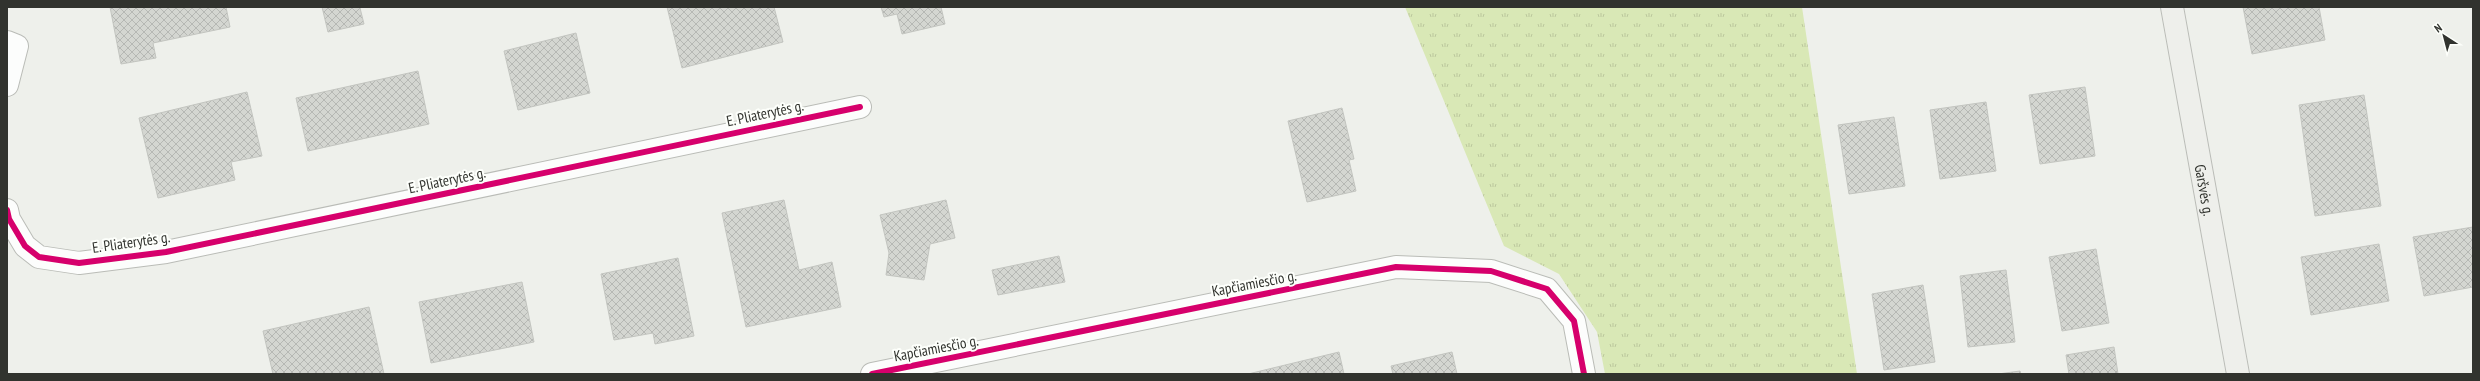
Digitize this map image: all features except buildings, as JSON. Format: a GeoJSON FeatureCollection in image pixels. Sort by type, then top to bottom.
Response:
{"type":"FeatureCollection","features":[{"type":"Feature","properties":{"kind":"main road","name":"Garšvės g."},"geometry":{"type":"LineString","coordinates":[[2172,7],[2238,374]]}},
{"type":"Feature","properties":{"kind":"street"},"geometry":{"type":"LineString","coordinates":[[7,85],[12,44]]}},
{"type":"Feature","properties":{"kind":"street","name":"E. Pliaterytės g."},"geometry":{"type":"LineString","coordinates":[[7,210],[9,219],[25,246],[39,257],[79,263],[166,252],[860,107]]}},
{"type":"Feature","properties":{"kind":"street","name":"Kapčiamiesčio g."},"geometry":{"type":"LineString","coordinates":[[872,374],[1396,267],[1491,271],[1547,289],[1574,321],[1584,374]]}},
{"type":"Feature","properties":{"kind":"green space"},"geometry":{"type":"Polygon","coordinates":[[[1405,7],[1802,7],[1857,374],[1605,374],[1597,332],[1559,274],[1504,246],[1405,7]]]}},
{"type":"Feature","properties":{"kind":"cycle path"},"geometry":{"type":"LineString","coordinates":[[7,210],[9,219],[25,246],[39,257],[79,263],[166,252],[860,107]]}},
{"type":"Feature","properties":{"kind":"cycle path"},"geometry":{"type":"LineString","coordinates":[[872,374],[1396,267],[1491,271],[1547,289],[1574,321],[1584,374]]}}]}
